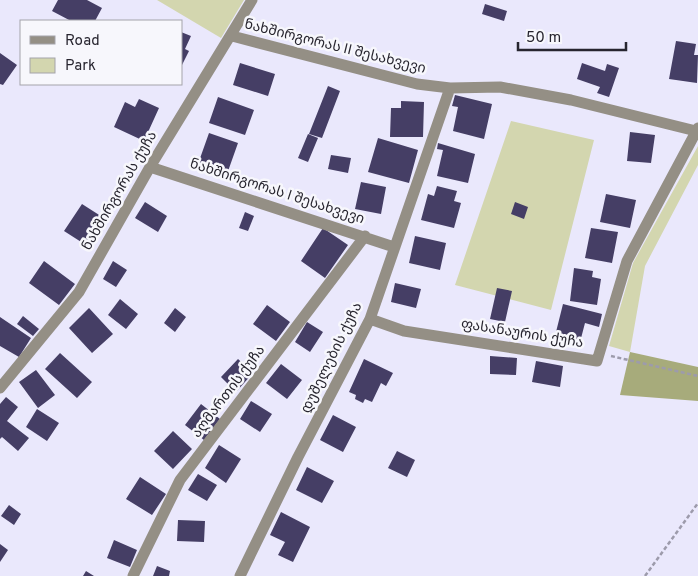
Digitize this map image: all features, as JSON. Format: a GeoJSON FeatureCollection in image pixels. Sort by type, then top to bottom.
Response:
{"type":"FeatureCollection","features":[{"type":"Feature","properties":{"kind":"street","name":"ნახშირგორას ქუჩა"},"geometry":{"type":"LineString","coordinates":[[0,388],[79,292],[150,167],[232,36],[252,0]]}},
{"type":"Feature","properties":{"kind":"street","name":"ნახშირგორას II შესახვევი"},"geometry":{"type":"LineString","coordinates":[[232,36],[416,84],[450,88],[500,87],[571,100],[697,130]]}},
{"type":"Feature","properties":{"kind":"street","name":"დუშელების ქუჩა"},"geometry":{"type":"LineString","coordinates":[[240,576],[298,457],[370,319],[450,88]]}},
{"type":"Feature","properties":{"kind":"street","name":"ფასანაურის ქუჩა"},"geometry":{"type":"LineString","coordinates":[[370,319],[404,331],[597,361],[627,261],[697,130]]}},
{"type":"Feature","properties":{"kind":"street","name":"ნახშირგორას I შესახვევი"},"geometry":{"type":"LineString","coordinates":[[150,167],[394,247]]}},
{"type":"Feature","properties":{"kind":"street","name":"აღმართის ქუჩა"},"geometry":{"type":"LineString","coordinates":[[134,576],[180,480],[364,236]]}},
{"type":"Feature","properties":{"kind":"path"},"geometry":{"type":"LineString","coordinates":[[600,353],[698,376]]}},
{"type":"Feature","properties":{"kind":"path"},"geometry":{"type":"LineString","coordinates":[[645,576],[698,503]]}},
{"type":"Feature","properties":{"kind":"green space"},"geometry":{"type":"Polygon","coordinates":[[[157,0],[244,0],[221,38],[157,0]]]}},
{"type":"Feature","properties":{"kind":"green space"},"geometry":{"type":"Polygon","coordinates":[[[511,121],[594,140],[551,310],[455,285],[511,121]]]}},
{"type":"Feature","properties":{"kind":"green space"},"geometry":{"type":"Polygon","coordinates":[[[698,146],[698,165],[645,266],[630,352],[609,346],[633,263],[698,146]]]}},
{"type":"Feature","properties":{"kind":"green space"},"geometry":{"type":"Polygon","coordinates":[[[630,352],[698,367],[698,401],[620,395],[630,352]]]}},
{"type":"Feature","properties":{"kind":"building"},"geometry":{"type":"Polygon","coordinates":[[[58,0],[87,0],[102,8],[96,20],[69,20],[52,11],[58,0]]]}},
{"type":"Feature","properties":{"kind":"building"},"geometry":{"type":"Polygon","coordinates":[[[485,4],[507,11],[504,21],[482,14],[485,4]]]}},
{"type":"Feature","properties":{"kind":"building"},"geometry":{"type":"Polygon","coordinates":[[[182,32],[191,36],[185,49],[189,51],[182,65],[182,32]]]}},
{"type":"Feature","properties":{"kind":"building"},"geometry":{"type":"Polygon","coordinates":[[[676,41],[696,44],[694,55],[698,55],[697,83],[669,79],[676,41]]]}},
{"type":"Feature","properties":{"kind":"building"},"geometry":{"type":"Polygon","coordinates":[[[0,53],[17,65],[3,85],[0,84],[0,53]]]}},
{"type":"Feature","properties":{"kind":"building"},"geometry":{"type":"Polygon","coordinates":[[[240,63],[275,74],[268,96],[233,85],[240,63]]]}},
{"type":"Feature","properties":{"kind":"building"},"geometry":{"type":"Polygon","coordinates":[[[582,63],[605,71],[607,64],[619,68],[609,97],[597,93],[600,87],[577,79],[582,63]]]}},
{"type":"Feature","properties":{"kind":"building"},"geometry":{"type":"Polygon","coordinates":[[[328,86],[340,91],[322,138],[309,134],[328,86]]]}},
{"type":"Feature","properties":{"kind":"building"},"geometry":{"type":"Polygon","coordinates":[[[455,95],[492,104],[484,139],[453,131],[458,107],[452,106],[455,95]]]}},
{"type":"Feature","properties":{"kind":"building"},"geometry":{"type":"Polygon","coordinates":[[[218,97],[254,110],[245,135],[209,123],[218,97]]]}},
{"type":"Feature","properties":{"kind":"building"},"geometry":{"type":"Polygon","coordinates":[[[139,99],[159,108],[144,141],[114,127],[125,102],[135,107],[139,99]]]}},
{"type":"Feature","properties":{"kind":"building"},"geometry":{"type":"Polygon","coordinates":[[[401,101],[424,102],[423,137],[390,137],[391,108],[401,108],[401,101]]]}},
{"type":"Feature","properties":{"kind":"building"},"geometry":{"type":"Polygon","coordinates":[[[630,132],[655,135],[651,163],[627,161],[630,132]]]}},
{"type":"Feature","properties":{"kind":"building"},"geometry":{"type":"Polygon","coordinates":[[[209,133],[238,143],[227,174],[198,164],[209,133]]]}},
{"type":"Feature","properties":{"kind":"building"},"geometry":{"type":"Polygon","coordinates":[[[308,134],[318,138],[308,162],[298,158],[308,134]]]}},
{"type":"Feature","properties":{"kind":"building"},"geometry":{"type":"Polygon","coordinates":[[[378,138],[418,150],[409,183],[368,172],[378,138]]]}},
{"type":"Feature","properties":{"kind":"building"},"geometry":{"type":"Polygon","coordinates":[[[438,143],[475,154],[468,183],[437,176],[443,150],[437,149],[438,143]]]}},
{"type":"Feature","properties":{"kind":"building"},"geometry":{"type":"Polygon","coordinates":[[[331,155],[351,158],[348,173],[328,169],[331,155]]]}},
{"type":"Feature","properties":{"kind":"building"},"geometry":{"type":"Polygon","coordinates":[[[361,182],[386,187],[381,214],[355,209],[361,182]]]}},
{"type":"Feature","properties":{"kind":"building"},"geometry":{"type":"Polygon","coordinates":[[[437,186],[457,191],[454,201],[461,203],[454,228],[421,220],[428,194],[434,196],[437,186]]]}},
{"type":"Feature","properties":{"kind":"building"},"geometry":{"type":"Polygon","coordinates":[[[606,194],[636,200],[630,228],[600,222],[606,194]]]}},
{"type":"Feature","properties":{"kind":"building"},"geometry":{"type":"Polygon","coordinates":[[[145,202],[167,216],[158,232],[135,218],[145,202]]]}},
{"type":"Feature","properties":{"kind":"building"},"geometry":{"type":"Polygon","coordinates":[[[515,202],[528,207],[524,219],[511,214],[515,202]]]}},
{"type":"Feature","properties":{"kind":"building"},"geometry":{"type":"Polygon","coordinates":[[[82,204],[107,220],[89,247],[64,231],[82,204]]]}},
{"type":"Feature","properties":{"kind":"building"},"geometry":{"type":"Polygon","coordinates":[[[245,212],[254,216],[248,231],[239,228],[245,212]]]}},
{"type":"Feature","properties":{"kind":"building"},"geometry":{"type":"Polygon","coordinates":[[[323,228],[348,245],[325,278],[301,261],[323,228]]]}},
{"type":"Feature","properties":{"kind":"building"},"geometry":{"type":"Polygon","coordinates":[[[591,228],[618,232],[612,263],[585,258],[591,228]]]}},
{"type":"Feature","properties":{"kind":"building"},"geometry":{"type":"Polygon","coordinates":[[[415,236],[446,243],[440,270],[409,263],[415,236]]]}},
{"type":"Feature","properties":{"kind":"building"},"geometry":{"type":"Polygon","coordinates":[[[44,261],[75,284],[59,305],[29,283],[44,261]]]}},
{"type":"Feature","properties":{"kind":"building"},"geometry":{"type":"Polygon","coordinates":[[[113,261],[127,270],[116,287],[103,279],[113,261]]]}},
{"type":"Feature","properties":{"kind":"building"},"geometry":{"type":"Polygon","coordinates":[[[574,268],[593,271],[592,277],[601,279],[597,305],[570,301],[574,268]]]}},
{"type":"Feature","properties":{"kind":"building"},"geometry":{"type":"Polygon","coordinates":[[[395,283],[421,289],[416,308],[391,302],[395,283]]]}},
{"type":"Feature","properties":{"kind":"building"},"geometry":{"type":"Polygon","coordinates":[[[497,288],[512,291],[505,322],[490,319],[497,288]]]}},
{"type":"Feature","properties":{"kind":"building"},"geometry":{"type":"Polygon","coordinates":[[[120,299],[138,314],[126,329],[108,315],[120,299]]]}},
{"type":"Feature","properties":{"kind":"building"},"geometry":{"type":"Polygon","coordinates":[[[563,304],[602,314],[599,327],[585,323],[579,346],[554,340],[563,304]]]}},
{"type":"Feature","properties":{"kind":"building"},"geometry":{"type":"Polygon","coordinates":[[[267,305],[290,322],[276,341],[253,324],[267,305]]]}},
{"type":"Feature","properties":{"kind":"building"},"geometry":{"type":"Polygon","coordinates":[[[89,308],[113,334],[92,353],[69,328],[89,308]]]}},
{"type":"Feature","properties":{"kind":"building"},"geometry":{"type":"Polygon","coordinates":[[[175,308],[186,317],[175,332],[164,323],[175,308]]]}},
{"type":"Feature","properties":{"kind":"building"},"geometry":{"type":"Polygon","coordinates":[[[23,316],[39,329],[33,336],[17,324],[23,316]]]}},
{"type":"Feature","properties":{"kind":"building"},"geometry":{"type":"Polygon","coordinates":[[[0,317],[31,338],[19,357],[0,346],[0,317]]]}},
{"type":"Feature","properties":{"kind":"building"},"geometry":{"type":"Polygon","coordinates":[[[307,322],[323,332],[310,352],[295,342],[307,322]]]}},
{"type":"Feature","properties":{"kind":"building"},"geometry":{"type":"Polygon","coordinates":[[[60,353],[92,382],[77,398],[45,369],[60,353]]]}},
{"type":"Feature","properties":{"kind":"building"},"geometry":{"type":"Polygon","coordinates":[[[490,356],[517,358],[516,375],[490,374],[490,356]]]}},
{"type":"Feature","properties":{"kind":"building"},"geometry":{"type":"Polygon","coordinates":[[[238,359],[253,373],[236,392],[221,377],[238,359]]]}},
{"type":"Feature","properties":{"kind":"building"},"geometry":{"type":"Polygon","coordinates":[[[364,359],[393,373],[386,386],[381,383],[372,402],[365,399],[363,403],[355,399],[356,395],[349,392],[364,359]]]}},
{"type":"Feature","properties":{"kind":"building"},"geometry":{"type":"Polygon","coordinates":[[[536,361],[563,366],[560,387],[532,382],[536,361]]]}},
{"type":"Feature","properties":{"kind":"building"},"geometry":{"type":"Polygon","coordinates":[[[281,364],[302,380],[287,399],[266,383],[281,364]]]}},
{"type":"Feature","properties":{"kind":"building"},"geometry":{"type":"Polygon","coordinates":[[[36,370],[55,395],[38,408],[19,382],[36,370]]]}},
{"type":"Feature","properties":{"kind":"building"},"geometry":{"type":"Polygon","coordinates":[[[6,397],[18,407],[7,421],[29,438],[18,451],[2,437],[0,439],[0,404],[6,397]]]}},
{"type":"Feature","properties":{"kind":"building"},"geometry":{"type":"Polygon","coordinates":[[[251,401],[272,414],[260,432],[240,419],[251,401]]]}},
{"type":"Feature","properties":{"kind":"building"},"geometry":{"type":"Polygon","coordinates":[[[201,404],[220,419],[204,440],[185,425],[201,404]]]}},
{"type":"Feature","properties":{"kind":"building"},"geometry":{"type":"Polygon","coordinates":[[[37,409],[59,423],[47,441],[26,427],[37,409]]]}},
{"type":"Feature","properties":{"kind":"building"},"geometry":{"type":"Polygon","coordinates":[[[333,415],[356,427],[343,452],[320,440],[333,415]]]}},
{"type":"Feature","properties":{"kind":"building"},"geometry":{"type":"Polygon","coordinates":[[[173,431],[192,449],[173,469],[154,451],[173,431]]]}},
{"type":"Feature","properties":{"kind":"building"},"geometry":{"type":"Polygon","coordinates":[[[219,445],[241,459],[226,483],[205,468],[219,445]]]}},
{"type":"Feature","properties":{"kind":"building"},"geometry":{"type":"Polygon","coordinates":[[[397,451],[415,460],[407,477],[388,468],[397,451]]]}},
{"type":"Feature","properties":{"kind":"building"},"geometry":{"type":"Polygon","coordinates":[[[307,467],[334,481],[322,503],[296,490],[307,467]]]}},
{"type":"Feature","properties":{"kind":"building"},"geometry":{"type":"Polygon","coordinates":[[[198,474],[217,485],[207,501],[188,490],[198,474]]]}},
{"type":"Feature","properties":{"kind":"building"},"geometry":{"type":"Polygon","coordinates":[[[140,477],[166,494],[152,515],[126,499],[140,477]]]}},
{"type":"Feature","properties":{"kind":"building"},"geometry":{"type":"Polygon","coordinates":[[[9,505],[21,514],[14,525],[1,516],[9,505]]]}},
{"type":"Feature","properties":{"kind":"building"},"geometry":{"type":"Polygon","coordinates":[[[281,512],[310,527],[293,562],[278,555],[285,542],[270,535],[281,512]]]}},
{"type":"Feature","properties":{"kind":"building"},"geometry":{"type":"Polygon","coordinates":[[[178,520],[205,521],[204,542],[177,541],[178,520]]]}},
{"type":"Feature","properties":{"kind":"building"},"geometry":{"type":"Polygon","coordinates":[[[114,540],[137,550],[130,567],[107,558],[114,540]]]}},
{"type":"Feature","properties":{"kind":"building"},"geometry":{"type":"Polygon","coordinates":[[[0,544],[8,550],[0,562],[0,544]]]}},
{"type":"Feature","properties":{"kind":"building"},"geometry":{"type":"Polygon","coordinates":[[[157,566],[170,571],[169,576],[153,576],[157,566]]]}},
{"type":"Feature","properties":{"kind":"building"},"geometry":{"type":"Polygon","coordinates":[[[86,571],[94,576],[83,576],[86,571]]]}}]}
